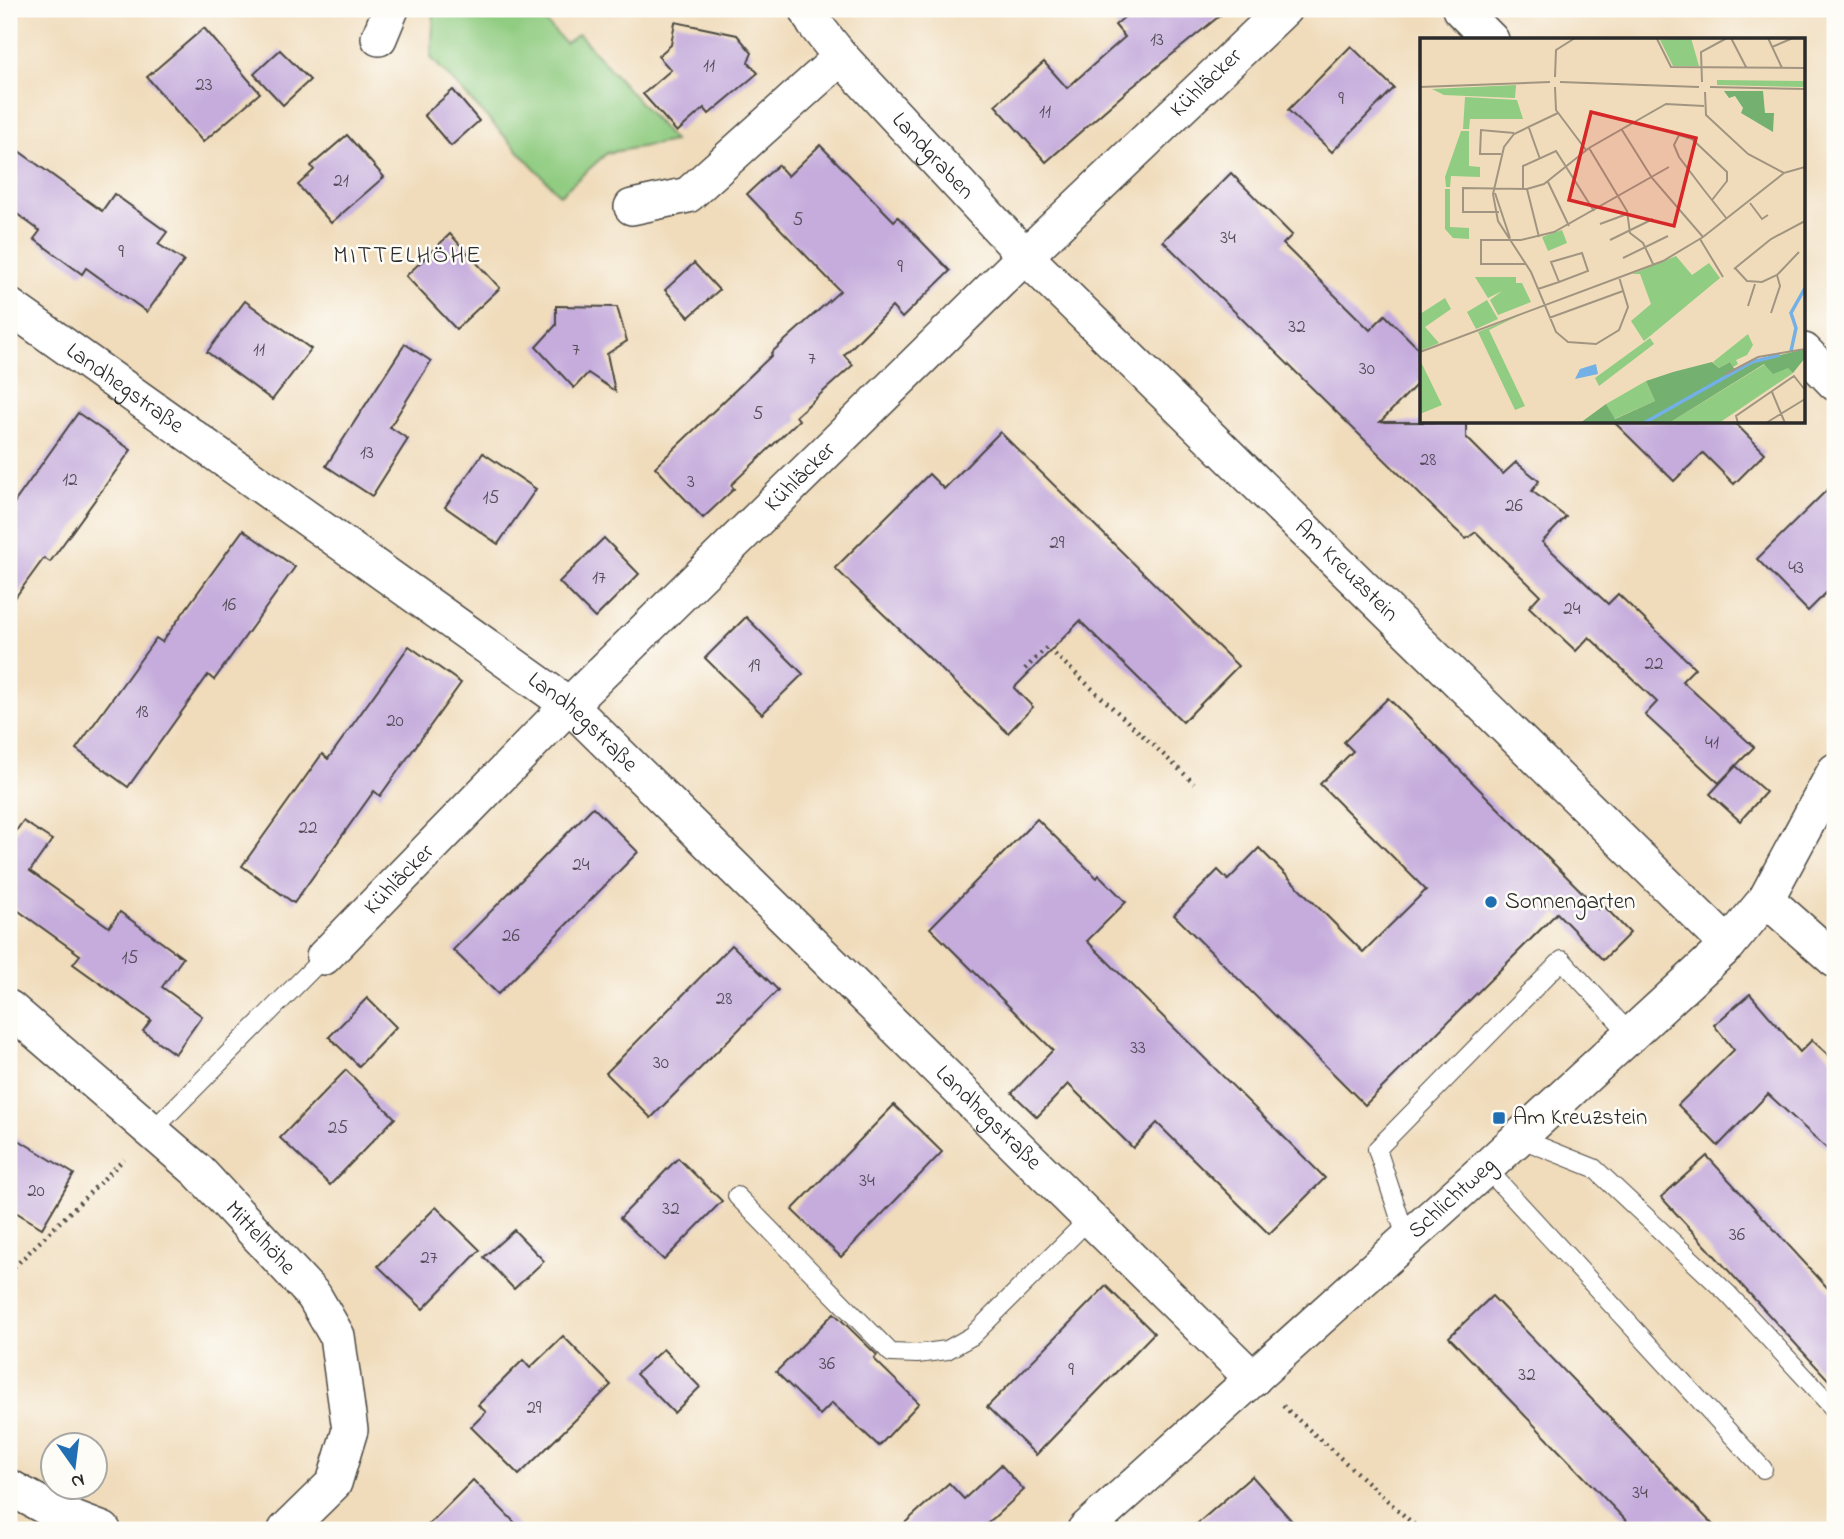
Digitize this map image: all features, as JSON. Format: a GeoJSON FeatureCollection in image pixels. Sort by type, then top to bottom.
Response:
{"type":"FeatureCollection","features":[{"type":"Feature","properties":{"kind":"street","name":"Kühläcker"},"geometry":{"type":"LineString","coordinates":[[324,957],[569,705],[1025,256],[1284,9]]}},
{"type":"Feature","properties":{"kind":"street"},"geometry":{"type":"LineString","coordinates":[[1460,9],[1489,38]]}},
{"type":"Feature","properties":{"kind":"street","name":"Landgraben"},"geometry":{"type":"LineString","coordinates":[[817,14],[841,57],[1025,256]]}},
{"type":"Feature","properties":{"kind":"street"},"geometry":{"type":"LineString","coordinates":[[632,207],[688,195],[841,57]]}},
{"type":"Feature","properties":{"kind":"street","name":"Am Kreuzstein"},"geometry":{"type":"LineString","coordinates":[[1025,256],[1728,945]]}},
{"type":"Feature","properties":{"kind":"street","name":"Landhegstraße"},"geometry":{"type":"LineString","coordinates":[[9,306],[569,705],[1253,1379]]}},
{"type":"Feature","properties":{"kind":"street"},"geometry":{"type":"LineString","coordinates":[[1806,353],[1835,383]]}},
{"type":"Feature","properties":{"kind":"street","name":"Schlichtweg"},"geometry":{"type":"LineString","coordinates":[[1085,1530],[1407,1240],[1728,945],[1766,899],[1835,771]]}},
{"type":"Feature","properties":{"kind":"street"},"geometry":{"type":"LineString","coordinates":[[1766,899],[1835,960]]}},
{"type":"Feature","properties":{"kind":"street","name":"Mittelhöhe"},"geometry":{"type":"LineString","coordinates":[[9,1008],[198,1171],[314,1296],[337,1336],[350,1430],[334,1483],[286,1530]]}},
{"type":"Feature","properties":{"kind":"street"},"geometry":{"type":"LineString","coordinates":[[9,1487],[53,1511],[103,1530]]}},
{"type":"Feature","properties":{"kind":"lane"},"geometry":{"type":"LineString","coordinates":[[152,1131],[324,957]]}},
{"type":"Feature","properties":{"kind":"lane"},"geometry":{"type":"LineString","coordinates":[[1407,1240],[1377,1149],[1562,960],[1631,1034]]}},
{"type":"Feature","properties":{"kind":"lane"},"geometry":{"type":"LineString","coordinates":[[1519,1138],[1594,1168],[1728,1294],[1835,1410]]}},
{"type":"Feature","properties":{"kind":"lane"},"geometry":{"type":"LineString","coordinates":[[1486,1168],[1763,1469]]}},
{"type":"Feature","properties":{"kind":"lane"},"geometry":{"type":"LineString","coordinates":[[737,1196],[891,1353],[916,1354],[947,1350],[972,1336],[1090,1218]]}},
{"type":"Feature","properties":{"kind":"path"},"geometry":{"type":"LineString","coordinates":[[1026,669],[1047,647],[1194,783]]}},
{"type":"Feature","properties":{"kind":"path"},"geometry":{"type":"LineString","coordinates":[[9,1272],[152,1131]]}},
{"type":"Feature","properties":{"kind":"path"},"geometry":{"type":"LineString","coordinates":[[1253,1379],[1420,1530]]}},
{"type":"Feature","properties":{"kind":"green space"},"geometry":{"type":"Polygon","coordinates":[[[434,9],[534,9],[565,43],[579,34],[674,141],[607,153],[560,195],[431,58],[434,9]]]}},
{"type":"Feature","properties":{"kind":"building"},"geometry":{"type":"Polygon","coordinates":[[[1134,9],[1228,9],[1126,92],[1046,162],[995,105],[1044,62],[1067,88],[1125,37],[1115,25],[1134,9]]]}},
{"type":"Feature","properties":{"kind":"building"},"geometry":{"type":"Polygon","coordinates":[[[675,22],[737,35],[752,53],[748,62],[758,73],[709,114],[704,108],[677,132],[643,94],[671,70],[658,56],[671,45],[675,22]]]}},
{"type":"Feature","properties":{"kind":"building"},"geometry":{"type":"Polygon","coordinates":[[[204,28],[260,93],[203,142],[147,77],[204,28]]]}},
{"type":"Feature","properties":{"kind":"building"},"geometry":{"type":"Polygon","coordinates":[[[1351,46],[1394,88],[1332,152],[1288,110],[1351,46]]]}},
{"type":"Feature","properties":{"kind":"building"},"geometry":{"type":"Polygon","coordinates":[[[280,50],[310,80],[283,105],[254,74],[280,50]]]}},
{"type":"Feature","properties":{"kind":"building"},"geometry":{"type":"Polygon","coordinates":[[[453,90],[479,121],[451,146],[424,115],[453,90]]]}},
{"type":"Feature","properties":{"kind":"building"},"geometry":{"type":"Polygon","coordinates":[[[347,135],[384,177],[331,223],[298,185],[314,170],[311,166],[347,135]]]}},
{"type":"Feature","properties":{"kind":"building"},"geometry":{"type":"Polygon","coordinates":[[[9,144],[102,211],[114,194],[167,232],[158,244],[184,261],[147,312],[86,268],[82,274],[34,239],[40,231],[9,208],[9,144]]]}},
{"type":"Feature","properties":{"kind":"building"},"geometry":{"type":"Polygon","coordinates":[[[820,145],[894,221],[898,217],[950,271],[902,318],[892,307],[844,355],[853,365],[796,416],[799,420],[731,485],[734,489],[703,518],[655,467],[772,355],[771,353],[840,291],[747,194],[778,165],[788,176],[820,145]]]}},
{"type":"Feature","properties":{"kind":"building"},"geometry":{"type":"Polygon","coordinates":[[[1231,173],[1292,235],[1283,244],[1370,330],[1385,315],[1420,350],[1420,381],[1380,422],[1466,424],[1466,437],[1503,474],[1516,462],[1539,481],[1532,491],[1566,517],[1542,542],[1608,604],[1618,594],[1695,668],[1682,681],[1754,747],[1719,783],[1645,715],[1657,702],[1589,637],[1576,651],[1529,607],[1540,595],[1476,532],[1466,539],[1454,528],[1163,241],[1231,173]]]}},
{"type":"Feature","properties":{"kind":"building"},"geometry":{"type":"Polygon","coordinates":[[[450,234],[500,288],[456,329],[406,276],[450,234]]]}},
{"type":"Feature","properties":{"kind":"building"},"geometry":{"type":"Polygon","coordinates":[[[694,263],[719,290],[689,317],[665,290],[694,263]]]}},
{"type":"Feature","properties":{"kind":"building"},"geometry":{"type":"Polygon","coordinates":[[[245,301],[311,349],[272,400],[207,352],[245,301]]]}},
{"type":"Feature","properties":{"kind":"building"},"geometry":{"type":"Polygon","coordinates":[[[556,306],[617,307],[627,341],[607,354],[615,391],[588,373],[574,388],[536,347],[556,325],[556,306]]]}},
{"type":"Feature","properties":{"kind":"building"},"geometry":{"type":"Polygon","coordinates":[[[405,344],[431,361],[390,427],[408,439],[372,496],[326,466],[405,344]]]}},
{"type":"Feature","properties":{"kind":"building"},"geometry":{"type":"Polygon","coordinates":[[[78,413],[131,450],[50,562],[44,558],[9,606],[9,510],[78,413]]]}},
{"type":"Feature","properties":{"kind":"building"},"geometry":{"type":"Polygon","coordinates":[[[1616,424],[1736,424],[1765,453],[1734,484],[1703,453],[1674,481],[1616,424]]]}},
{"type":"Feature","properties":{"kind":"building"},"geometry":{"type":"Polygon","coordinates":[[[1000,432],[1238,666],[1183,722],[1080,621],[1014,688],[1033,707],[1008,733],[835,568],[929,474],[944,489],[1000,432]]]}},
{"type":"Feature","properties":{"kind":"building"},"geometry":{"type":"Polygon","coordinates":[[[483,453],[536,489],[498,544],[445,507],[483,453]]]}},
{"type":"Feature","properties":{"kind":"building"},"geometry":{"type":"Polygon","coordinates":[[[1835,482],[1835,584],[1808,611],[1757,559],[1835,482]]]}},
{"type":"Feature","properties":{"kind":"building"},"geometry":{"type":"Polygon","coordinates":[[[243,530],[295,567],[214,680],[208,675],[128,787],[76,749],[156,638],[162,642],[243,530]]]}},
{"type":"Feature","properties":{"kind":"building"},"geometry":{"type":"Polygon","coordinates":[[[604,538],[639,574],[595,618],[559,582],[604,538]]]}},
{"type":"Feature","properties":{"kind":"building"},"geometry":{"type":"Polygon","coordinates":[[[746,617],[803,674],[762,714],[705,658],[746,617]]]}},
{"type":"Feature","properties":{"kind":"building"},"geometry":{"type":"Polygon","coordinates":[[[409,646],[461,683],[380,796],[374,791],[294,903],[242,866],[322,754],[328,759],[409,646]]]}},
{"type":"Feature","properties":{"kind":"building","name":"Sonnengarten"},"geometry":{"type":"Polygon","coordinates":[[[1388,698],[1599,909],[1603,905],[1630,933],[1603,960],[1557,913],[1365,1105],[1174,915],[1218,870],[1228,880],[1259,848],[1363,952],[1426,890],[1320,784],[1353,751],[1344,742],[1388,698]]]}},
{"type":"Feature","properties":{"kind":"building"},"geometry":{"type":"Polygon","coordinates":[[[1736,766],[1766,792],[1740,821],[1710,794],[1736,766]]]}},
{"type":"Feature","properties":{"kind":"building"},"geometry":{"type":"Polygon","coordinates":[[[593,807],[638,852],[498,994],[453,950],[593,807]]]}},
{"type":"Feature","properties":{"kind":"building"},"geometry":{"type":"Polygon","coordinates":[[[1037,819],[1097,878],[1099,875],[1126,902],[1087,941],[1325,1178],[1269,1234],[1157,1123],[1133,1148],[1068,1084],[1037,1117],[1012,1093],[1053,1050],[930,928],[1037,819]]]}},
{"type":"Feature","properties":{"kind":"building"},"geometry":{"type":"Polygon","coordinates":[[[23,821],[52,840],[30,871],[109,927],[120,912],[183,958],[162,987],[202,1016],[175,1054],[143,1031],[151,1020],[73,964],[80,955],[9,904],[9,841],[23,821]]]}},
{"type":"Feature","properties":{"kind":"building"},"geometry":{"type":"Polygon","coordinates":[[[732,945],[778,990],[651,1118],[606,1073],[732,945]]]}},
{"type":"Feature","properties":{"kind":"building"},"geometry":{"type":"Polygon","coordinates":[[[1750,994],[1800,1052],[1812,1040],[1835,1061],[1835,1156],[1768,1094],[1718,1146],[1678,1105],[1734,1050],[1714,1025],[1750,994]]]}},
{"type":"Feature","properties":{"kind":"building"},"geometry":{"type":"Polygon","coordinates":[[[367,998],[396,1027],[359,1066],[329,1037],[367,998]]]}},
{"type":"Feature","properties":{"kind":"building"},"geometry":{"type":"Polygon","coordinates":[[[346,1070],[395,1118],[330,1185],[280,1138],[346,1070]]]}},
{"type":"Feature","properties":{"kind":"building"},"geometry":{"type":"Polygon","coordinates":[[[894,1105],[942,1152],[841,1257],[792,1210],[894,1105]]]}},
{"type":"Feature","properties":{"kind":"building"},"geometry":{"type":"Polygon","coordinates":[[[9,1134],[74,1174],[42,1228],[9,1208],[9,1134]]]}},
{"type":"Feature","properties":{"kind":"building"},"geometry":{"type":"Polygon","coordinates":[[[1707,1156],[1835,1296],[1835,1387],[1661,1197],[1707,1156]]]}},
{"type":"Feature","properties":{"kind":"building"},"geometry":{"type":"Polygon","coordinates":[[[678,1158],[722,1201],[664,1260],[620,1218],[678,1158]]]}},
{"type":"Feature","properties":{"kind":"building"},"geometry":{"type":"Polygon","coordinates":[[[436,1207],[480,1250],[423,1309],[378,1266],[436,1207]]]}},
{"type":"Feature","properties":{"kind":"building"},"geometry":{"type":"Polygon","coordinates":[[[514,1230],[544,1261],[514,1289],[484,1257],[514,1230]]]}},
{"type":"Feature","properties":{"kind":"building"},"geometry":{"type":"Polygon","coordinates":[[[1106,1286],[1154,1333],[1036,1455],[987,1407],[1106,1286]]]}},
{"type":"Feature","properties":{"kind":"building"},"geometry":{"type":"Polygon","coordinates":[[[1492,1296],[1718,1530],[1635,1530],[1449,1337],[1492,1296]]]}},
{"type":"Feature","properties":{"kind":"building"},"geometry":{"type":"Polygon","coordinates":[[[834,1313],[877,1355],[874,1359],[919,1403],[879,1446],[832,1403],[820,1415],[776,1372],[834,1313]]]}},
{"type":"Feature","properties":{"kind":"building"},"geometry":{"type":"Polygon","coordinates":[[[563,1336],[611,1385],[519,1475],[471,1427],[486,1412],[478,1405],[523,1360],[530,1368],[563,1336]]]}},
{"type":"Feature","properties":{"kind":"building"},"geometry":{"type":"Polygon","coordinates":[[[663,1349],[700,1387],[674,1413],[636,1374],[663,1349]]]}},
{"type":"Feature","properties":{"kind":"building"},"geometry":{"type":"Polygon","coordinates":[[[1001,1465],[1024,1490],[987,1524],[993,1530],[897,1530],[949,1483],[964,1499],[1001,1465]]]}},
{"type":"Feature","properties":{"kind":"building"},"geometry":{"type":"Polygon","coordinates":[[[1252,1476],[1300,1530],[1190,1530],[1252,1476]]]}},
{"type":"Feature","properties":{"kind":"building"},"geometry":{"type":"Polygon","coordinates":[[[473,1480],[522,1530],[423,1530],[473,1480]]]}},
{"type":"Feature","properties":{"kind":"place","name":"Sonnengarten"},"geometry":{"type":"Point","coordinates":[1491,902]}},
{"type":"Feature","properties":{"kind":"place","name":"Am Kreuzstein"},"geometry":{"type":"Point","coordinates":[1499,1118]}},
{"type":"Feature","properties":{"kind":"district","name":"MITTELHÖHE"},"geometry":{"type":"Point","coordinates":[408,256]}}]}
